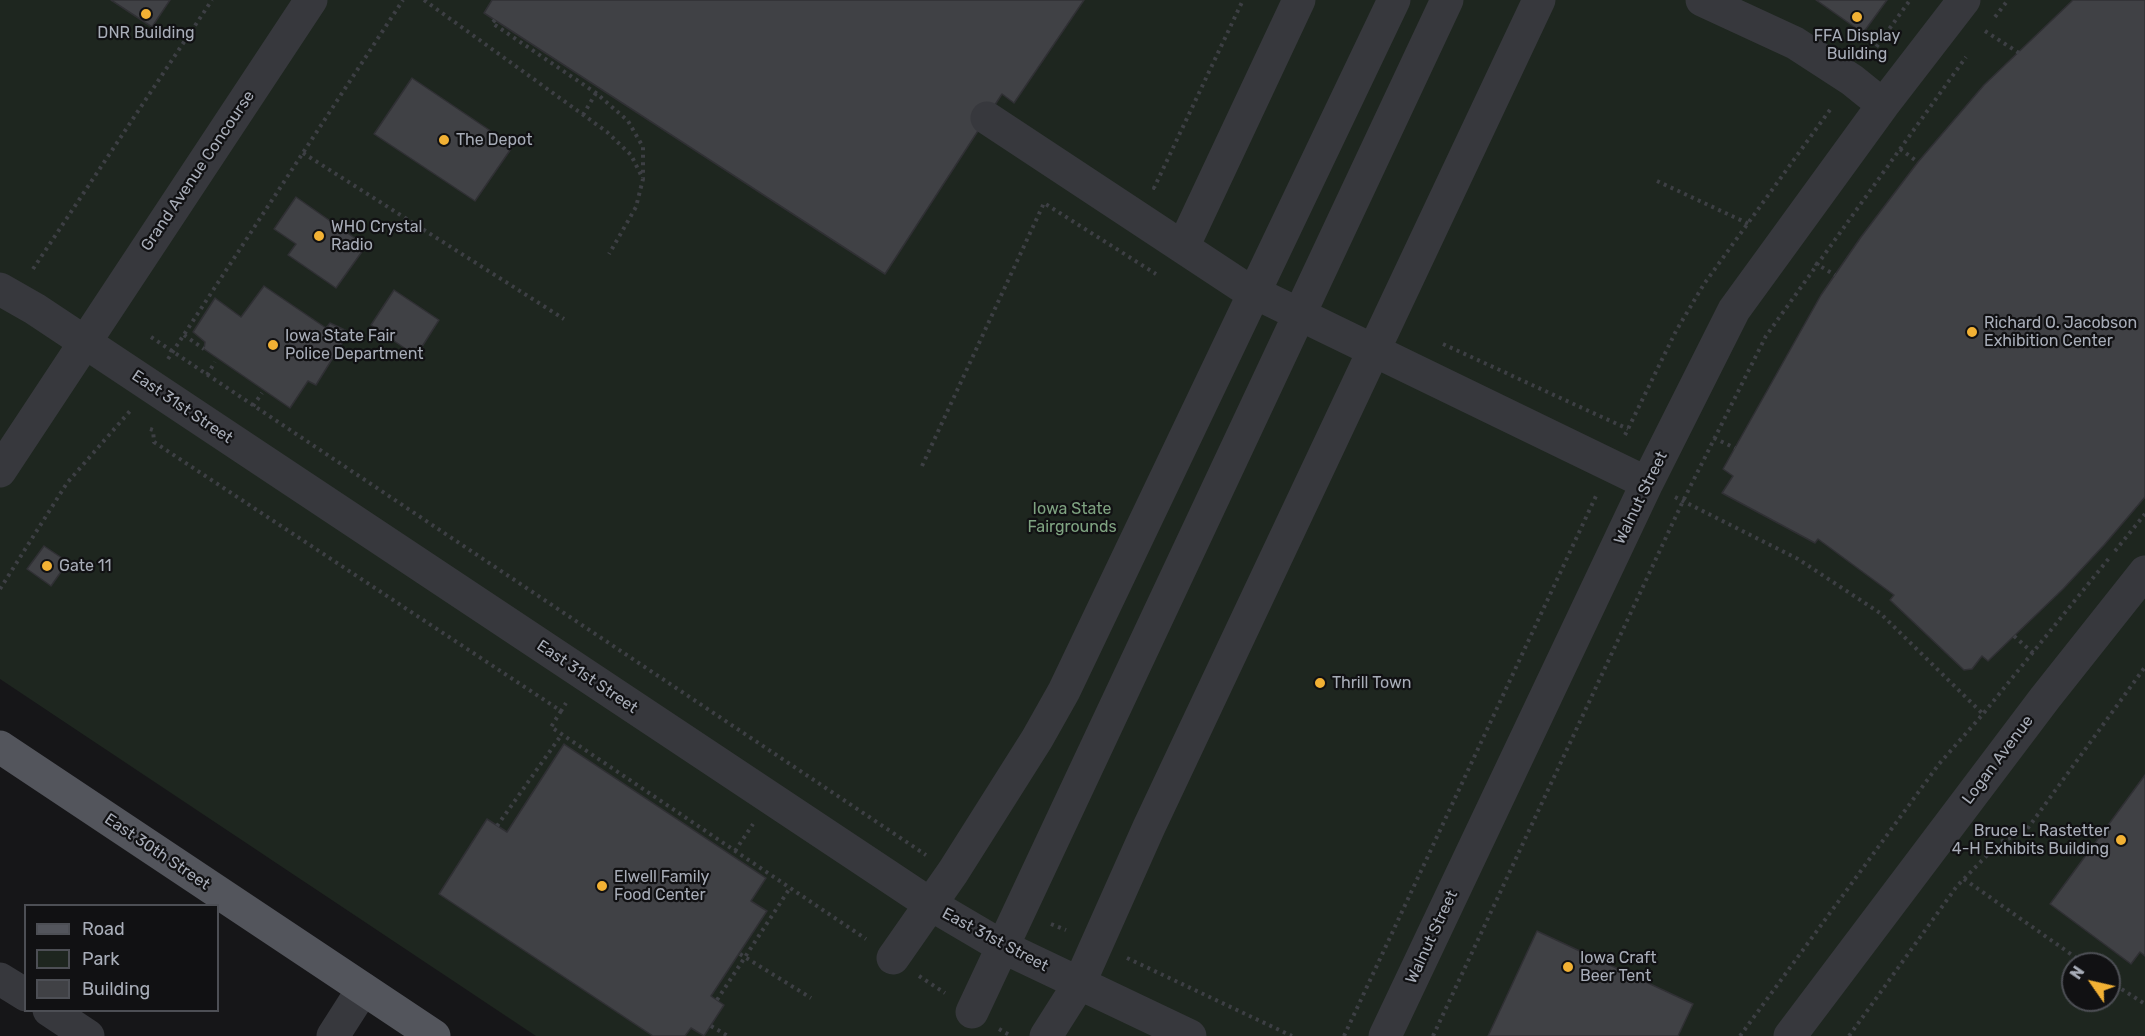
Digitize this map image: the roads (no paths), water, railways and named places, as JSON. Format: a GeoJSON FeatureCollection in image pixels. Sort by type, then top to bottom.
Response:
{"type":"FeatureCollection","features":[{"type":"Feature","properties":{"kind":"main road","name":"East 30th Street"},"geometry":{"type":"LineString","coordinates":[[0,747],[434,1036]]}},
{"type":"Feature","properties":{"kind":"street","name":"Grand Avenue Concourse"},"geometry":{"type":"LineString","coordinates":[[0,471],[311,0]]}},
{"type":"Feature","properties":{"kind":"street"},"geometry":{"type":"LineString","coordinates":[[1183,247],[1299,0]]}},
{"type":"Feature","properties":{"kind":"street"},"geometry":{"type":"LineString","coordinates":[[893,958],[953,872],[1037,739],[1064,691],[1394,0]]}},
{"type":"Feature","properties":{"kind":"street"},"geometry":{"type":"LineString","coordinates":[[972,1012],[1447,0]]}},
{"type":"Feature","properties":{"kind":"street"},"geometry":{"type":"LineString","coordinates":[[1046,1036],[1079,984],[1149,827],[1539,0]]}},
{"type":"Feature","properties":{"kind":"street"},"geometry":{"type":"LineString","coordinates":[[1702,0],[1795,43],[1852,80],[1883,105]]}},
{"type":"Feature","properties":{"kind":"street","name":"Walnut Street"},"geometry":{"type":"LineString","coordinates":[[1385,1036],[1647,483],[1734,310],[1883,105],[1964,0]]}},
{"type":"Feature","properties":{"kind":"street"},"geometry":{"type":"LineString","coordinates":[[987,117],[1243,287],[1647,483]]}},
{"type":"Feature","properties":{"kind":"street","name":"East 31st Street"},"geometry":{"type":"LineString","coordinates":[[7,293],[85,342],[930,904],[1003,947],[1190,1036]]}},
{"type":"Feature","properties":{"kind":"street","name":"Logan Avenue"},"geometry":{"type":"LineString","coordinates":[[1790,1036],[2045,698],[2145,572]]}},
{"type":"Feature","properties":{"kind":"street"},"geometry":{"type":"LineString","coordinates":[[0,979],[24,994]]}},
{"type":"Feature","properties":{"kind":"street"},"geometry":{"type":"LineString","coordinates":[[333,1036],[363,989]]}},
{"type":"Feature","properties":{"kind":"street"},"geometry":{"type":"LineString","coordinates":[[51,1012],[88,1036]]}},
{"type":"Feature","properties":{"kind":"place","name":"DNR Building"},"geometry":{"type":"Point","coordinates":[146,14]}},
{"type":"Feature","properties":{"kind":"place","name":"FFA Display Building"},"geometry":{"type":"Point","coordinates":[1857,17]}},
{"type":"Feature","properties":{"kind":"place","name":"The Depot"},"geometry":{"type":"Point","coordinates":[444,140]}},
{"type":"Feature","properties":{"kind":"place","name":"WHO Crystal Radio"},"geometry":{"type":"Point","coordinates":[319,236]}},
{"type":"Feature","properties":{"kind":"place","name":"Richard O. Jacobson Exhibition Center"},"geometry":{"type":"Point","coordinates":[1972,332]}},
{"type":"Feature","properties":{"kind":"place","name":"Iowa State Fair Police Department"},"geometry":{"type":"Point","coordinates":[273,345]}},
{"type":"Feature","properties":{"kind":"place","name":"Gate 11"},"geometry":{"type":"Point","coordinates":[47,566]}},
{"type":"Feature","properties":{"kind":"place","name":"Thrill Town"},"geometry":{"type":"Point","coordinates":[1320,683]}},
{"type":"Feature","properties":{"kind":"place","name":"Bruce L. Rastetter 4-H Exhibits Building"},"geometry":{"type":"Point","coordinates":[2121,840]}},
{"type":"Feature","properties":{"kind":"place","name":"Elwell Family Food Center"},"geometry":{"type":"Point","coordinates":[602,886]}},
{"type":"Feature","properties":{"kind":"place","name":"Iowa Craft Beer Tent"},"geometry":{"type":"Point","coordinates":[1568,967]}},
{"type":"Feature","properties":{"kind":"park label","name":"Iowa State Fairgrounds"},"geometry":{"type":"Point","coordinates":[1072,518]}}]}
